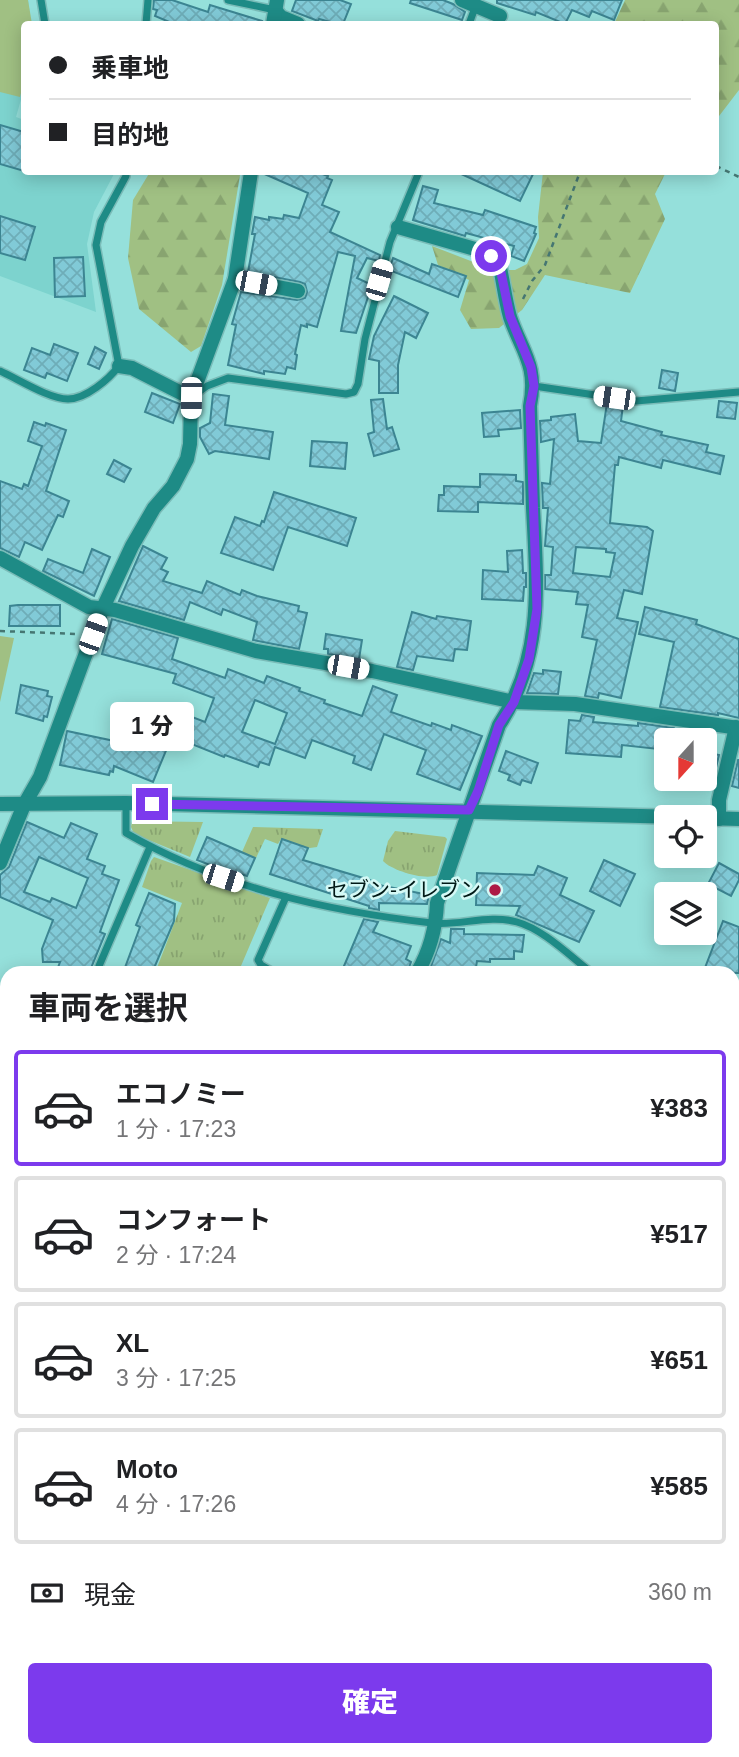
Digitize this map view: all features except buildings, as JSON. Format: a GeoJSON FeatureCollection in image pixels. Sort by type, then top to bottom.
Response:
{"type":"FeatureCollection","features":[{"type":"Feature","properties":{"kind":"street"},"geometry":{"type":"LineString","coordinates":[[461,0],[477,2],[500,16]]}},
{"type":"Feature","properties":{"kind":"street"},"geometry":{"type":"LineString","coordinates":[[275,12],[291,21]]}},
{"type":"Feature","properties":{"kind":"street"},"geometry":{"type":"LineString","coordinates":[[0,863],[24,805],[40,777],[102,610],[132,546],[154,508],[173,486],[187,459],[191,398],[235,279],[251,175]]}},
{"type":"Feature","properties":{"kind":"street"},"geometry":{"type":"LineString","coordinates":[[398,227],[482,251],[499,263],[510,316],[531,367],[534,386],[530,406],[537,609],[529,659],[514,702],[499,725],[478,791],[469,810],[437,903],[436,923],[421,966]]}},
{"type":"Feature","properties":{"kind":"street"},"geometry":{"type":"LineString","coordinates":[[235,279],[298,291]]}},
{"type":"Feature","properties":{"kind":"street"},"geometry":{"type":"LineString","coordinates":[[119,366],[132,368],[191,398]]}},
{"type":"Feature","properties":{"kind":"street"},"geometry":{"type":"LineString","coordinates":[[0,558],[89,607],[115,610],[256,650],[384,673],[514,702],[575,704],[738,727],[717,805]]}},
{"type":"Feature","properties":{"kind":"street"},"geometry":{"type":"LineString","coordinates":[[0,804],[126,803],[654,816]]}},
{"type":"Feature","properties":{"kind":"street"},"geometry":{"type":"LineString","coordinates":[[717,818],[739,819]]}},
{"type":"Feature","properties":{"kind":"lane"},"geometry":{"type":"LineString","coordinates":[[41,0],[45,21]]}},
{"type":"Feature","properties":{"kind":"lane"},"geometry":{"type":"LineString","coordinates":[[146,21],[148,0]]}},
{"type":"Feature","properties":{"kind":"lane"},"geometry":{"type":"LineString","coordinates":[[228,0],[275,12]]}},
{"type":"Feature","properties":{"kind":"lane"},"geometry":{"type":"LineString","coordinates":[[470,21],[477,2]]}},
{"type":"Feature","properties":{"kind":"lane"},"geometry":{"type":"LineString","coordinates":[[0,371],[59,398],[72,399],[111,376],[119,366],[96,245],[101,222],[126,175]]}},
{"type":"Feature","properties":{"kind":"lane"},"geometry":{"type":"LineString","coordinates":[[191,398],[207,386],[228,378],[346,394],[354,392],[390,242],[418,175]]}},
{"type":"Feature","properties":{"kind":"lane"},"geometry":{"type":"LineString","coordinates":[[534,386],[636,401],[739,392]]}},
{"type":"Feature","properties":{"kind":"lane"},"geometry":{"type":"LineString","coordinates":[[126,803],[126,833],[150,847],[223,878],[286,897],[368,914],[436,923],[474,919],[517,922],[545,937],[583,966]]}},
{"type":"Feature","properties":{"kind":"lane"},"geometry":{"type":"LineString","coordinates":[[99,966],[150,847]]}},
{"type":"Feature","properties":{"kind":"lane"},"geometry":{"type":"LineString","coordinates":[[263,966],[258,960],[286,897]]}},
{"type":"Feature","properties":{"kind":"path"},"geometry":{"type":"LineString","coordinates":[[719,167],[739,177]]}},
{"type":"Feature","properties":{"kind":"path"},"geometry":{"type":"LineString","coordinates":[[523,299],[532,281],[545,265],[579,175]]}},
{"type":"Feature","properties":{"kind":"path"},"geometry":{"type":"LineString","coordinates":[[0,631],[93,634]]}},
{"type":"Feature","properties":{"kind":"shaded area"},"geometry":{"type":"Polygon","coordinates":[[[0,0],[28,0],[31,21],[21,21],[21,100],[16,117],[21,119],[21,175],[113,175],[94,212],[87,244],[96,312],[0,276],[0,0]]]}},
{"type":"Feature","properties":{"kind":"green space"},"geometry":{"type":"Polygon","coordinates":[[[0,0],[28,0],[32,21],[21,21],[20,97],[0,92],[0,0]]]}},
{"type":"Feature","properties":{"kind":"green space"},"geometry":{"type":"Polygon","coordinates":[[[625,0],[739,0],[739,90],[719,116],[719,21],[615,21],[625,0]]]}},
{"type":"Feature","properties":{"kind":"green space"},"geometry":{"type":"Polygon","coordinates":[[[148,175],[240,175],[222,285],[201,346],[191,352],[139,309],[128,258],[133,200],[148,175]]]}},
{"type":"Feature","properties":{"kind":"green space"},"geometry":{"type":"Polygon","coordinates":[[[543,175],[664,175],[655,194],[665,219],[630,293],[545,275],[522,310],[499,328],[471,329],[460,310],[469,280],[438,265],[432,246],[494,270],[515,270],[527,264],[539,238],[538,217],[543,175]]]}},
{"type":"Feature","properties":{"kind":"green space"},"geometry":{"type":"Polygon","coordinates":[[[0,636],[14,638],[0,702],[0,636]]]}},
{"type":"Feature","properties":{"kind":"green space"},"geometry":{"type":"Polygon","coordinates":[[[132,821],[203,822],[190,857],[134,834],[132,821]]]}},
{"type":"Feature","properties":{"kind":"green space"},"geometry":{"type":"Polygon","coordinates":[[[253,827],[323,829],[317,847],[310,848],[281,839],[278,844],[265,839],[256,858],[242,852],[253,827]]]}},
{"type":"Feature","properties":{"kind":"green space"},"geometry":{"type":"Polygon","coordinates":[[[395,831],[447,839],[437,875],[425,877],[408,874],[383,861],[388,841],[395,831]]]}},
{"type":"Feature","properties":{"kind":"green space"},"geometry":{"type":"Polygon","coordinates":[[[154,857],[270,898],[241,966],[158,966],[182,903],[142,887],[154,857]]]}},
{"type":"Feature","properties":{"kind":"place","name":"セブン-イレブン"},"geometry":{"type":"Point","coordinates":[495,890]}},
{"type":"Feature","properties":{"kind":"route"},"geometry":{"type":"LineString","coordinates":[[152,804],[469,810],[478,791],[499,725],[514,702],[529,659],[537,609],[530,406],[534,386],[531,367],[510,316],[499,263],[491,256]]}}]}
